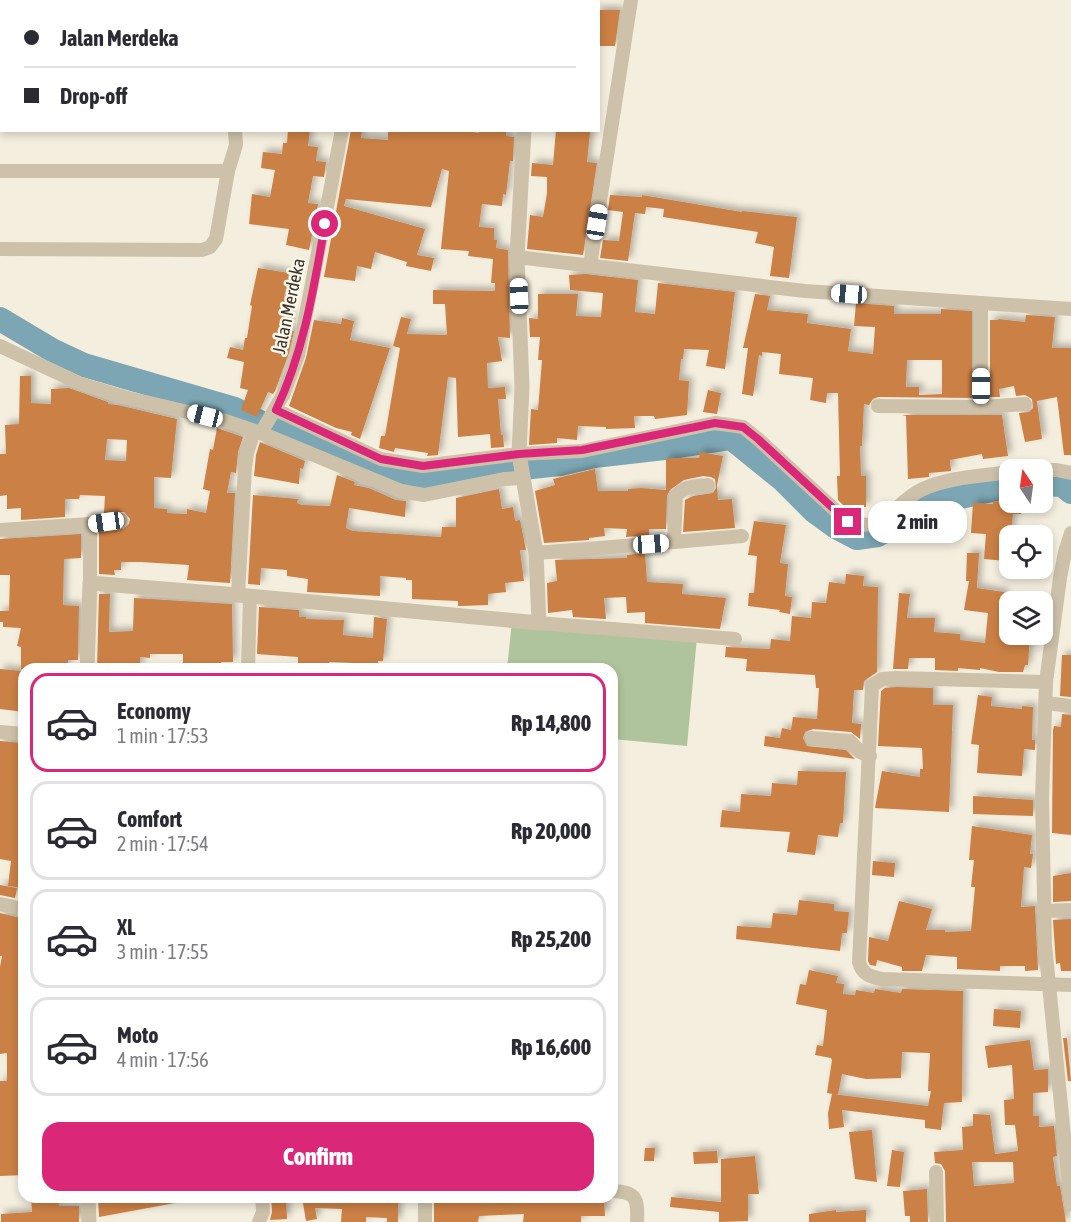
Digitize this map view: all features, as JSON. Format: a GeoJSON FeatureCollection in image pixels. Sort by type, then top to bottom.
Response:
{"type":"FeatureCollection","features":[{"type":"Feature","properties":{"kind":"street"},"geometry":{"type":"LineString","coordinates":[[590,267],[632,0]]}},
{"type":"Feature","properties":{"kind":"street"},"geometry":{"type":"LineString","coordinates":[[0,249],[202,250],[210,247],[216,239],[228,171],[236,145],[235,132]]}},
{"type":"Feature","properties":{"kind":"street","name":"Jalan Merdeka"},"geometry":{"type":"LineString","coordinates":[[248,663],[244,595],[244,477],[247,453],[274,412],[291,377],[298,355],[342,132]]}},
{"type":"Feature","properties":{"kind":"street"},"geometry":{"type":"LineString","coordinates":[[524,132],[517,257],[522,387],[520,466],[536,553],[538,623]]}},
{"type":"Feature","properties":{"kind":"street"},"geometry":{"type":"LineString","coordinates":[[0,171],[228,171]]}},
{"type":"Feature","properties":{"kind":"street"},"geometry":{"type":"LineString","coordinates":[[517,257],[805,291],[1071,309]]}},
{"type":"Feature","properties":{"kind":"street"},"geometry":{"type":"LineString","coordinates":[[981,303],[981,406]]}},
{"type":"Feature","properties":{"kind":"street"},"geometry":{"type":"LineString","coordinates":[[0,346],[59,375],[103,391],[260,431],[381,483],[416,494],[431,495],[504,479],[520,466]]}},
{"type":"Feature","properties":{"kind":"street"},"geometry":{"type":"LineString","coordinates":[[878,406],[1024,404]]}},
{"type":"Feature","properties":{"kind":"street"},"geometry":{"type":"LineString","coordinates":[[274,412],[381,459],[423,466],[447,464],[520,466],[582,450],[659,436],[694,426],[731,423],[743,427],[758,439],[848,522],[859,525],[869,525],[888,518],[923,489],[999,474]]}},
{"type":"Feature","properties":{"kind":"street"},"geometry":{"type":"LineString","coordinates":[[1053,470],[1071,473]]}},
{"type":"Feature","properties":{"kind":"street"},"geometry":{"type":"LineString","coordinates":[[674,542],[676,496],[680,490],[708,485]]}},
{"type":"Feature","properties":{"kind":"street"},"geometry":{"type":"LineString","coordinates":[[0,530],[121,520]]}},
{"type":"Feature","properties":{"kind":"street"},"geometry":{"type":"LineString","coordinates":[[87,663],[90,524]]}},
{"type":"Feature","properties":{"kind":"street"},"geometry":{"type":"LineString","coordinates":[[1071,533],[1060,578],[1046,682],[1041,798],[1043,911],[1048,983],[1071,1205]]}},
{"type":"Feature","properties":{"kind":"street"},"geometry":{"type":"LineString","coordinates":[[536,553],[742,536]]}},
{"type":"Feature","properties":{"kind":"street"},"geometry":{"type":"LineString","coordinates":[[90,583],[735,639]]}},
{"type":"Feature","properties":{"kind":"street"},"geometry":{"type":"LineString","coordinates":[[1046,682],[896,678],[876,682],[872,686],[859,962],[866,974],[882,979],[1071,985]]}},
{"type":"Feature","properties":{"kind":"street"},"geometry":{"type":"LineString","coordinates":[[1046,704],[1071,706]]}},
{"type":"Feature","properties":{"kind":"street"},"geometry":{"type":"LineString","coordinates":[[0,732],[18,734]]}},
{"type":"Feature","properties":{"kind":"street"},"geometry":{"type":"LineString","coordinates":[[812,738],[850,741],[860,752],[870,756]]}},
{"type":"Feature","properties":{"kind":"street"},"geometry":{"type":"LineString","coordinates":[[0,904],[18,908]]}},
{"type":"Feature","properties":{"kind":"street"},"geometry":{"type":"LineString","coordinates":[[1043,911],[1071,910]]}},
{"type":"Feature","properties":{"kind":"street"},"geometry":{"type":"LineString","coordinates":[[936,1172],[937,1222]]}},
{"type":"Feature","properties":{"kind":"street"},"geometry":{"type":"LineString","coordinates":[[618,1192],[634,1197],[637,1203],[637,1222]]}},
{"type":"Feature","properties":{"kind":"street"},"geometry":{"type":"LineString","coordinates":[[88,1203],[89,1222]]}},
{"type":"Feature","properties":{"kind":"street"},"geometry":{"type":"LineString","coordinates":[[259,1222],[263,1212],[262,1203]]}},
{"type":"Feature","properties":{"kind":"street"},"geometry":{"type":"LineString","coordinates":[[425,1203],[425,1222]]}},
{"type":"Feature","properties":{"kind":"green space"},"geometry":{"type":"Polygon","coordinates":[[[512,621],[697,637],[687,746],[618,740],[618,663],[508,663],[512,621]]]}},
{"type":"Feature","properties":{"kind":"building"},"geometry":{"type":"Polygon","coordinates":[[[600,10],[620,10],[615,46],[600,46],[600,10]]]}},
{"type":"Feature","properties":{"kind":"building"},"geometry":{"type":"Polygon","coordinates":[[[288,132],[310,132],[308,146],[318,147],[316,161],[326,162],[324,177],[313,176],[308,203],[318,204],[309,250],[286,245],[289,229],[249,224],[252,194],[270,197],[275,170],[261,168],[263,152],[282,154],[283,143],[287,143],[288,132]]]}},
{"type":"Feature","properties":{"kind":"building"},"geometry":{"type":"Polygon","coordinates":[[[351,132],[362,132],[361,138],[388,140],[388,132],[506,132],[506,136],[514,137],[513,161],[510,161],[506,195],[503,194],[502,206],[482,204],[479,227],[494,228],[496,248],[508,250],[510,338],[498,337],[502,361],[487,363],[488,388],[505,387],[506,399],[498,399],[504,447],[491,448],[490,434],[458,437],[456,378],[448,377],[438,455],[427,456],[428,453],[395,448],[394,452],[379,448],[381,436],[385,436],[400,348],[393,346],[401,317],[411,319],[407,334],[447,335],[445,304],[433,304],[433,290],[495,291],[495,283],[491,283],[493,259],[468,256],[469,251],[441,249],[449,171],[442,169],[431,207],[346,199],[344,206],[425,229],[417,255],[434,258],[431,271],[406,266],[407,262],[375,252],[371,269],[357,266],[355,281],[324,277],[351,132]]]}},
{"type":"Feature","properties":{"kind":"building"},"geometry":{"type":"Polygon","coordinates":[[[556,132],[590,132],[587,162],[597,163],[583,255],[527,249],[530,215],[543,217],[547,193],[547,177],[531,176],[532,163],[553,165],[556,132]]]}},
{"type":"Feature","properties":{"kind":"building"},"geometry":{"type":"Polygon","coordinates":[[[610,195],[642,197],[642,195],[742,212],[797,217],[789,278],[770,276],[774,247],[755,243],[758,232],[663,217],[664,209],[646,207],[645,214],[635,213],[628,261],[600,258],[603,240],[619,241],[623,212],[608,210],[610,195]]]}},
{"type":"Feature","properties":{"kind":"building"},"geometry":{"type":"Polygon","coordinates":[[[258,268],[289,273],[284,298],[288,299],[285,314],[292,315],[290,330],[294,331],[289,353],[275,391],[273,394],[268,392],[257,417],[241,410],[248,390],[240,388],[244,362],[227,358],[230,347],[243,350],[258,268]]]}},
{"type":"Feature","properties":{"kind":"building"},"geometry":{"type":"Polygon","coordinates":[[[586,274],[638,280],[635,312],[655,314],[658,283],[735,292],[725,369],[706,366],[709,350],[684,349],[679,380],[689,381],[687,415],[655,419],[654,416],[634,416],[635,428],[606,429],[606,427],[578,426],[577,440],[557,438],[557,443],[529,445],[531,409],[538,410],[542,360],[538,360],[540,337],[530,337],[529,318],[538,319],[538,294],[578,294],[576,316],[601,317],[603,293],[570,290],[569,275],[586,274]]]}},
{"type":"Feature","properties":{"kind":"building"},"geometry":{"type":"Polygon","coordinates":[[[755,294],[770,296],[767,310],[808,314],[807,323],[851,329],[848,351],[873,354],[875,327],[854,326],[856,303],[894,306],[894,314],[941,314],[941,309],[972,311],[972,398],[878,397],[873,399],[869,405],[864,404],[862,446],[860,446],[861,476],[866,476],[866,507],[846,508],[838,500],[837,476],[840,476],[838,393],[827,393],[826,403],[810,400],[813,378],[779,374],[781,354],[762,352],[762,356],[759,355],[753,396],[742,394],[748,348],[743,348],[755,294]],[[907,360],[906,387],[919,387],[919,395],[942,394],[942,360],[907,360]]]}},
{"type":"Feature","properties":{"kind":"building"},"geometry":{"type":"Polygon","coordinates":[[[1026,315],[1055,317],[1052,348],[1071,348],[1071,455],[1064,455],[1057,397],[1037,401],[1042,439],[1025,442],[1019,413],[1029,412],[1033,408],[1032,399],[1025,395],[1016,396],[1014,386],[999,389],[1000,397],[990,397],[990,320],[1025,322],[1026,315]]]}},
{"type":"Feature","properties":{"kind":"building"},"geometry":{"type":"Polygon","coordinates":[[[342,318],[354,321],[350,340],[390,348],[360,439],[351,435],[352,432],[336,428],[289,406],[306,358],[314,320],[341,324],[342,318]]]}},
{"type":"Feature","properties":{"kind":"building"},"geometry":{"type":"Polygon","coordinates":[[[20,376],[31,376],[31,403],[51,404],[51,389],[69,388],[108,402],[108,404],[177,419],[171,478],[154,477],[154,508],[167,509],[167,513],[187,514],[187,509],[206,513],[210,491],[203,489],[210,449],[213,450],[217,428],[243,437],[238,452],[236,473],[231,472],[227,493],[235,493],[230,583],[187,580],[189,565],[121,562],[121,570],[114,570],[115,575],[99,574],[99,532],[123,529],[129,524],[130,519],[124,512],[104,513],[105,496],[80,495],[79,499],[65,499],[65,517],[21,520],[21,508],[7,509],[7,495],[0,496],[0,454],[6,454],[5,425],[19,424],[20,376]],[[107,439],[105,460],[126,461],[127,440],[107,439]]]}},
{"type":"Feature","properties":{"kind":"building"},"geometry":{"type":"Polygon","coordinates":[[[708,390],[721,393],[717,414],[703,412],[708,390]]]}},
{"type":"Feature","properties":{"kind":"building"},"geometry":{"type":"Polygon","coordinates":[[[902,415],[1002,415],[1008,456],[983,459],[982,454],[950,460],[951,471],[929,473],[929,477],[908,479],[906,416],[902,415]]]}},
{"type":"Feature","properties":{"kind":"building"},"geometry":{"type":"Polygon","coordinates":[[[260,442],[305,461],[303,469],[300,468],[299,484],[254,476],[260,442]]]}},
{"type":"Feature","properties":{"kind":"building"},"geometry":{"type":"Polygon","coordinates":[[[700,452],[723,456],[717,485],[718,500],[732,499],[735,528],[683,532],[685,500],[693,496],[713,493],[716,488],[715,479],[703,476],[684,480],[670,490],[667,496],[666,529],[649,529],[649,535],[626,537],[627,529],[604,528],[605,536],[589,538],[589,540],[544,543],[535,491],[555,485],[553,479],[595,469],[598,491],[628,491],[628,489],[641,488],[666,490],[666,458],[699,458],[700,452]]]}},
{"type":"Feature","properties":{"kind":"building"},"geometry":{"type":"Polygon","coordinates":[[[337,475],[355,482],[354,485],[369,488],[396,500],[406,501],[405,517],[349,508],[346,528],[353,531],[441,537],[442,527],[456,527],[456,498],[499,489],[502,509],[513,507],[515,521],[520,520],[526,550],[520,550],[524,581],[505,583],[506,592],[488,594],[488,605],[460,606],[458,606],[458,601],[412,599],[412,580],[406,580],[406,578],[380,576],[380,596],[307,592],[308,579],[287,576],[287,570],[261,568],[260,585],[248,584],[253,495],[298,499],[297,503],[302,505],[330,506],[337,475]]]}},
{"type":"Feature","properties":{"kind":"building"},"geometry":{"type":"Polygon","coordinates":[[[993,501],[999,501],[999,513],[1021,513],[1013,514],[1012,525],[999,525],[999,560],[984,559],[986,534],[971,533],[973,503],[993,504],[993,501]]]}},
{"type":"Feature","properties":{"kind":"building"},"geometry":{"type":"Polygon","coordinates":[[[754,521],[786,525],[780,563],[788,564],[785,596],[792,597],[790,614],[779,612],[780,610],[748,606],[749,593],[754,593],[757,556],[748,555],[754,521]]]}},
{"type":"Feature","properties":{"kind":"building"},"geometry":{"type":"Polygon","coordinates":[[[81,534],[81,558],[64,559],[63,605],[79,606],[78,660],[68,660],[68,663],[21,663],[21,647],[17,646],[21,628],[3,627],[3,622],[0,622],[0,611],[9,611],[10,575],[0,575],[0,539],[81,534]]]}},
{"type":"Feature","properties":{"kind":"building"},"geometry":{"type":"Polygon","coordinates":[[[645,553],[647,582],[683,584],[682,594],[726,598],[720,629],[645,623],[645,612],[627,613],[626,597],[604,598],[606,619],[573,617],[572,610],[548,613],[547,583],[557,581],[555,560],[627,558],[627,555],[645,553]]]}},
{"type":"Feature","properties":{"kind":"building"},"geometry":{"type":"Polygon","coordinates":[[[967,553],[979,553],[977,588],[999,591],[999,645],[1029,645],[1028,665],[1025,665],[1023,672],[999,672],[980,668],[980,670],[958,668],[958,671],[935,670],[935,658],[909,658],[908,669],[893,669],[899,593],[910,594],[907,618],[935,618],[934,632],[960,634],[960,640],[985,643],[988,613],[964,610],[969,581],[966,581],[967,553]]]}},
{"type":"Feature","properties":{"kind":"building"},"geometry":{"type":"Polygon","coordinates":[[[846,574],[864,576],[863,586],[878,587],[877,672],[864,681],[863,690],[854,690],[852,723],[861,724],[860,739],[851,732],[813,729],[805,732],[803,738],[807,746],[846,750],[855,759],[764,746],[765,736],[780,738],[782,728],[791,730],[793,717],[817,719],[819,688],[816,688],[815,675],[746,671],[747,659],[725,657],[726,647],[770,649],[771,639],[790,641],[792,616],[811,618],[812,602],[826,603],[829,582],[845,584],[846,574]]]}},
{"type":"Feature","properties":{"kind":"building"},"geometry":{"type":"Polygon","coordinates":[[[99,594],[110,594],[109,632],[133,631],[134,598],[232,604],[233,662],[183,663],[183,654],[150,654],[150,658],[140,657],[140,663],[97,663],[99,594]]]}},
{"type":"Feature","properties":{"kind":"building"},"geometry":{"type":"Polygon","coordinates":[[[259,607],[299,610],[299,617],[306,617],[306,619],[344,620],[343,635],[373,638],[374,617],[387,619],[383,661],[378,661],[378,663],[298,663],[298,657],[257,654],[259,607]]]}},
{"type":"Feature","properties":{"kind":"building"},"geometry":{"type":"Polygon","coordinates":[[[1062,655],[1071,655],[1071,697],[1060,696],[1062,655]]]}},
{"type":"Feature","properties":{"kind":"building"},"geometry":{"type":"Polygon","coordinates":[[[0,669],[18,670],[18,711],[0,709],[0,669]]]}},
{"type":"Feature","properties":{"kind":"building"},"geometry":{"type":"Polygon","coordinates":[[[885,688],[933,688],[933,705],[953,705],[949,812],[875,808],[882,771],[920,777],[920,769],[923,769],[922,748],[878,746],[881,691],[885,688]]]}},
{"type":"Feature","properties":{"kind":"building"},"geometry":{"type":"Polygon","coordinates":[[[978,695],[992,697],[991,706],[1022,709],[1022,706],[1033,707],[1032,740],[1035,740],[1035,750],[1024,749],[1022,776],[977,773],[979,745],[971,744],[978,695]]]}},
{"type":"Feature","properties":{"kind":"building"},"geometry":{"type":"Polygon","coordinates":[[[1062,714],[1071,715],[1071,835],[1052,833],[1053,730],[1054,726],[1061,727],[1062,714]]]}},
{"type":"Feature","properties":{"kind":"building"},"geometry":{"type":"Polygon","coordinates":[[[0,741],[18,743],[18,887],[8,886],[11,861],[0,859],[0,741]]]}},
{"type":"Feature","properties":{"kind":"building"},"geometry":{"type":"Polygon","coordinates":[[[798,771],[846,772],[843,823],[840,823],[838,837],[818,835],[815,855],[787,852],[790,832],[720,827],[722,810],[740,812],[741,794],[771,796],[772,783],[797,785],[798,771]]]}},
{"type":"Feature","properties":{"kind":"building"},"geometry":{"type":"Polygon","coordinates":[[[973,796],[1033,800],[1033,816],[973,814],[973,796]]]}},
{"type":"Feature","properties":{"kind":"building"},"geometry":{"type":"Polygon","coordinates":[[[972,826],[1032,835],[1031,868],[1024,867],[1021,907],[1035,906],[1038,970],[1025,971],[1025,966],[1000,966],[1000,971],[957,969],[957,957],[926,955],[922,971],[902,971],[902,967],[877,960],[876,966],[870,965],[868,961],[869,937],[888,941],[899,901],[932,909],[926,930],[971,931],[975,887],[971,887],[974,860],[969,860],[972,826]]]}},
{"type":"Feature","properties":{"kind":"building"},"geometry":{"type":"Polygon","coordinates":[[[873,861],[895,863],[894,877],[872,875],[873,861]]]}},
{"type":"Feature","properties":{"kind":"building"},"geometry":{"type":"Polygon","coordinates":[[[1071,873],[1071,901],[1053,902],[1053,876],[1071,873]]]}},
{"type":"Feature","properties":{"kind":"building"},"geometry":{"type":"Polygon","coordinates":[[[0,885],[17,888],[15,898],[0,895],[0,885]]]}},
{"type":"Feature","properties":{"kind":"building"},"geometry":{"type":"Polygon","coordinates":[[[799,900],[834,904],[834,911],[849,912],[847,933],[842,933],[840,951],[736,939],[737,926],[771,928],[773,913],[797,915],[799,900]]]}},
{"type":"Feature","properties":{"kind":"building"},"geometry":{"type":"Polygon","coordinates":[[[0,913],[18,918],[18,1175],[0,1176],[0,1081],[7,1081],[7,1053],[0,1054],[2,956],[0,956],[0,913]]]}},
{"type":"Feature","properties":{"kind":"building"},"geometry":{"type":"Polygon","coordinates":[[[1071,919],[1071,971],[1061,971],[1060,963],[1056,964],[1053,920],[1071,919]]]}},
{"type":"Feature","properties":{"kind":"building"},"geometry":{"type":"Polygon","coordinates":[[[809,970],[838,976],[836,983],[844,984],[843,994],[855,995],[856,990],[874,993],[875,989],[901,993],[902,989],[963,991],[962,1102],[944,1103],[941,1130],[925,1128],[925,1120],[842,1110],[844,1127],[829,1129],[828,1113],[832,1094],[834,1094],[827,1093],[832,1060],[815,1055],[817,1045],[823,1046],[827,1010],[796,1004],[800,984],[806,985],[809,970]],[[902,1052],[901,1078],[866,1079],[842,1074],[838,1095],[928,1106],[931,1091],[928,1091],[930,1053],[902,1052]]]}},
{"type":"Feature","properties":{"kind":"building"},"geometry":{"type":"Polygon","coordinates":[[[994,1009],[1021,1011],[1020,1028],[993,1026],[994,1009]]]}},
{"type":"Feature","properties":{"kind":"building"},"geometry":{"type":"Polygon","coordinates":[[[1063,1038],[1067,1038],[1071,1081],[1068,1081],[1063,1038]]]}},
{"type":"Feature","properties":{"kind":"building"},"geometry":{"type":"Polygon","coordinates":[[[1030,1040],[1034,1070],[1048,1069],[1048,1092],[1033,1093],[1033,1116],[1039,1116],[1039,1127],[1054,1126],[1057,1156],[1053,1157],[1066,1222],[946,1222],[945,1171],[941,1164],[935,1163],[934,1152],[963,1150],[962,1127],[973,1126],[973,1114],[990,1115],[995,1154],[1018,1151],[1015,1125],[1005,1125],[1004,1100],[1014,1099],[1012,1065],[988,1068],[985,1046],[1030,1040]],[[972,1162],[974,1186],[1014,1183],[1013,1162],[972,1162]]]}},
{"type":"Feature","properties":{"kind":"building"},"geometry":{"type":"Polygon","coordinates":[[[872,1130],[877,1182],[855,1179],[849,1132],[872,1130]]]}},
{"type":"Feature","properties":{"kind":"building"},"geometry":{"type":"Polygon","coordinates":[[[645,1148],[655,1148],[654,1161],[644,1161],[645,1148]]]}},
{"type":"Feature","properties":{"kind":"building"},"geometry":{"type":"Polygon","coordinates":[[[892,1150],[904,1152],[900,1187],[887,1186],[892,1150]]]}},
{"type":"Feature","properties":{"kind":"building"},"geometry":{"type":"Polygon","coordinates":[[[717,1151],[718,1163],[694,1164],[693,1152],[717,1151]]]}},
{"type":"Feature","properties":{"kind":"building"},"geometry":{"type":"Polygon","coordinates":[[[755,1156],[759,1194],[748,1194],[748,1221],[719,1222],[719,1212],[670,1207],[671,1197],[721,1202],[721,1159],[755,1156]]]}},
{"type":"Feature","properties":{"kind":"building"},"geometry":{"type":"Polygon","coordinates":[[[927,1189],[928,1222],[910,1222],[910,1216],[905,1216],[903,1191],[927,1189]]]}},
{"type":"Feature","properties":{"kind":"building"},"geometry":{"type":"Polygon","coordinates":[[[31,1203],[79,1206],[79,1222],[1,1222],[1,1214],[32,1212],[31,1203]]]}},
{"type":"Feature","properties":{"kind":"building"},"geometry":{"type":"Polygon","coordinates":[[[98,1203],[175,1203],[99,1217],[98,1203]]]}},
{"type":"Feature","properties":{"kind":"building"},"geometry":{"type":"Polygon","coordinates":[[[271,1203],[286,1203],[287,1219],[270,1220],[271,1203]]]}},
{"type":"Feature","properties":{"kind":"building"},"geometry":{"type":"Polygon","coordinates":[[[303,1203],[398,1203],[398,1222],[387,1222],[387,1218],[366,1217],[366,1222],[341,1222],[342,1209],[315,1208],[317,1219],[306,1221],[303,1203]]]}},
{"type":"Feature","properties":{"kind":"building"},"geometry":{"type":"Polygon","coordinates":[[[434,1203],[604,1203],[605,1216],[581,1216],[581,1222],[523,1222],[524,1214],[479,1216],[478,1222],[434,1222],[434,1203]]]}},
{"type":"Feature","properties":{"kind":"building"},"geometry":{"type":"Polygon","coordinates":[[[836,1210],[836,1212],[866,1210],[866,1222],[809,1222],[809,1214],[836,1210]]]}},
{"type":"Feature","properties":{"kind":"waterway"},"geometry":{"type":"LineString","coordinates":[[0,319],[52,350],[84,365],[235,409],[273,429],[317,445],[373,470],[414,480],[560,464],[594,456],[731,438],[783,480],[814,511],[836,527],[857,538],[878,535],[925,505],[999,488]]}},
{"type":"Feature","properties":{"kind":"waterway"},"geometry":{"type":"LineString","coordinates":[[1053,485],[1062,485],[1071,492]]}},
{"type":"Feature","properties":{"kind":"route"},"geometry":{"type":"LineString","coordinates":[[325,224],[298,355],[276,410],[381,459],[423,466],[519,454],[561,453],[659,436],[694,426],[731,423],[743,427],[758,439],[848,522]]}}]}
